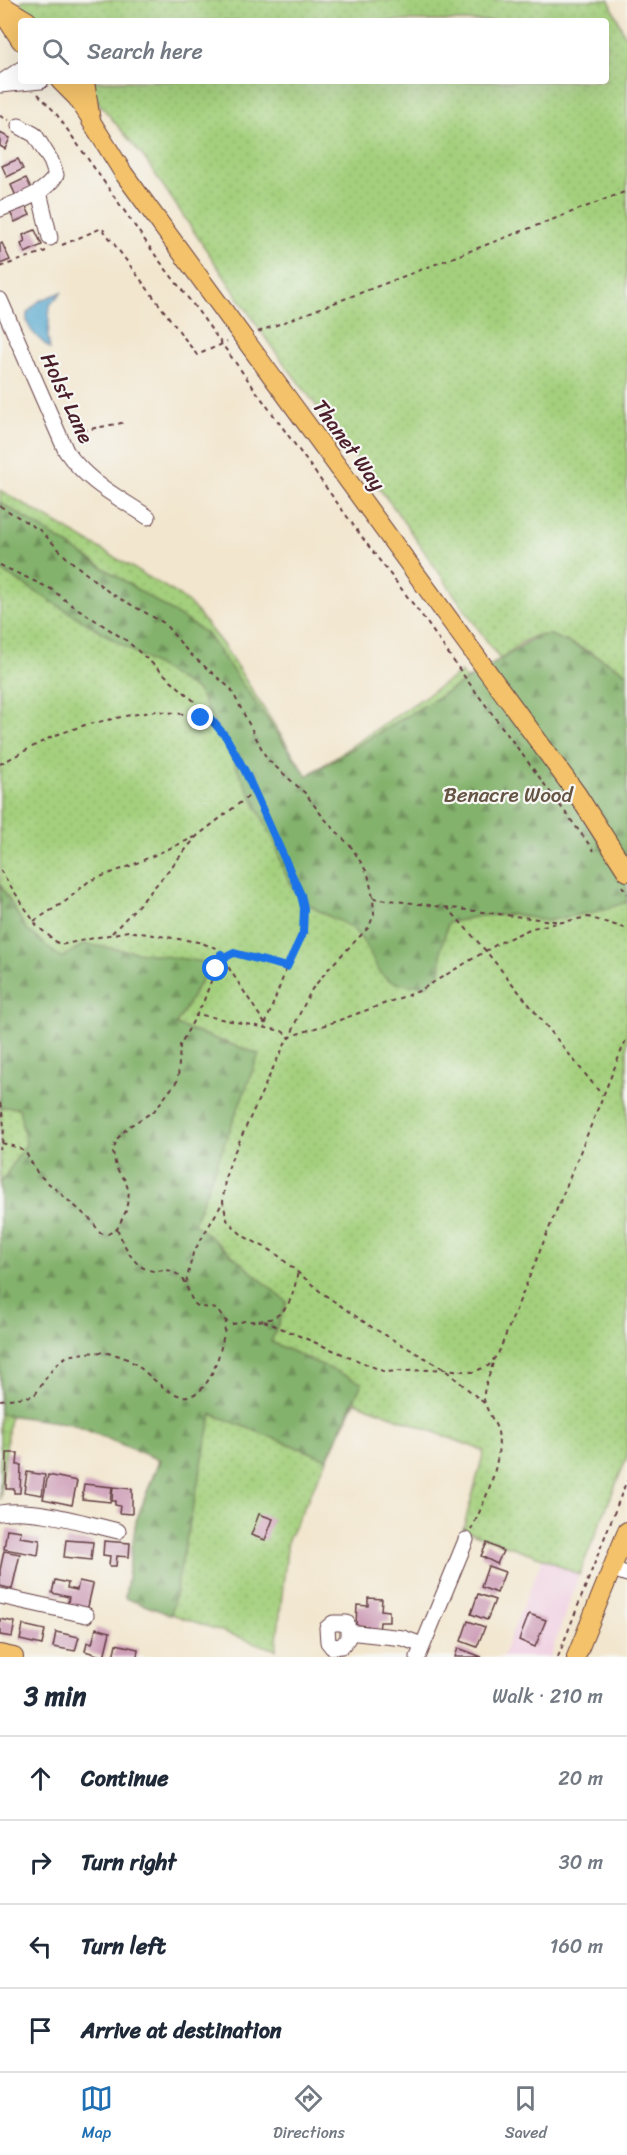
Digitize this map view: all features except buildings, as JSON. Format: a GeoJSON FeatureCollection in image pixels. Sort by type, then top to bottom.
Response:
{"type":"FeatureCollection","features":[{"type":"Feature","properties":{"kind":"main road"},"geometry":{"type":"LineString","coordinates":[[0,4],[23,18]]}},
{"type":"Feature","properties":{"kind":"main road"},"geometry":{"type":"LineString","coordinates":[[0,9],[18,36]]}},
{"type":"Feature","properties":{"kind":"main road","name":"Thanet Way"},"geometry":{"type":"LineString","coordinates":[[64,84],[92,120],[124,174],[243,338],[577,794],[627,853]]}},
{"type":"Feature","properties":{"kind":"main road","name":"Thanet Way"},"geometry":{"type":"LineString","coordinates":[[86,84],[92,120]]}},
{"type":"Feature","properties":{"kind":"main road","name":"Thanet Way"},"geometry":{"type":"LineString","coordinates":[[577,794],[623,878]]}},
{"type":"Feature","properties":{"kind":"main road"},"geometry":{"type":"LineString","coordinates":[[576,1657],[619,1571],[627,1531]]}},
{"type":"Feature","properties":{"kind":"main road"},"geometry":{"type":"LineString","coordinates":[[0,1654],[14,1657]]}},
{"type":"Feature","properties":{"kind":"street"},"geometry":{"type":"LineString","coordinates":[[0,84],[18,71]]}},
{"type":"Feature","properties":{"kind":"street"},"geometry":{"type":"LineString","coordinates":[[0,84],[43,86]]}},
{"type":"Feature","properties":{"kind":"street"},"geometry":{"type":"LineString","coordinates":[[0,209],[39,192],[51,184],[56,175],[51,161],[35,135],[19,126]]}},
{"type":"Feature","properties":{"kind":"street"},"geometry":{"type":"LineString","coordinates":[[39,192],[50,238]]}},
{"type":"Feature","properties":{"kind":"street","name":"Holst Lane"},"geometry":{"type":"LineString","coordinates":[[0,300],[66,451],[77,467],[92,482],[148,517]]}},
{"type":"Feature","properties":{"kind":"street"},"geometry":{"type":"LineString","coordinates":[[0,1513],[32,1513],[118,1530]]}},
{"type":"Feature","properties":{"kind":"street"},"geometry":{"type":"LineString","coordinates":[[348,1632],[403,1638],[420,1651],[466,1540]]}},
{"type":"Feature","properties":{"kind":"street"},"geometry":{"type":"LineString","coordinates":[[0,1596],[86,1615]]}},
{"type":"Feature","properties":{"kind":"path"},"geometry":{"type":"LineString","coordinates":[[43,86],[69,132],[132,225],[597,854]]}},
{"type":"Feature","properties":{"kind":"path"},"geometry":{"type":"LineString","coordinates":[[0,267],[55,248],[102,228],[197,354],[627,191]]}},
{"type":"Feature","properties":{"kind":"path"},"geometry":{"type":"LineString","coordinates":[[59,435],[127,422]]}},
{"type":"Feature","properties":{"kind":"path"},"geometry":{"type":"LineString","coordinates":[[0,506],[41,531],[67,558],[110,593],[164,623],[189,653],[231,689],[267,759],[305,793],[323,817],[352,848],[368,874],[374,914],[369,927],[312,989],[233,1155],[225,1178],[223,1202],[227,1220],[243,1236],[274,1252],[322,1293],[373,1328],[444,1370],[484,1403],[496,1425],[499,1447],[484,1503],[466,1540]]}},
{"type":"Feature","properties":{"kind":"path"},"geometry":{"type":"LineString","coordinates":[[0,565],[51,589],[127,641],[194,701],[226,737],[282,853],[304,908],[303,933],[264,1026]]}},
{"type":"Feature","properties":{"kind":"path"},"geometry":{"type":"LineString","coordinates":[[0,764],[53,736],[85,725],[125,716],[157,711],[209,717]]}},
{"type":"Feature","properties":{"kind":"path"},"geometry":{"type":"LineString","coordinates":[[112,933],[147,896],[197,836],[254,792]]}},
{"type":"Feature","properties":{"kind":"path"},"geometry":{"type":"LineString","coordinates":[[34,921],[72,897],[89,881],[130,866],[197,836]]}},
{"type":"Feature","properties":{"kind":"path"},"geometry":{"type":"LineString","coordinates":[[0,870],[38,926],[60,945],[128,931],[198,942],[216,948],[264,1026]]}},
{"type":"Feature","properties":{"kind":"path"},"geometry":{"type":"LineString","coordinates":[[623,878],[627,894]]}},
{"type":"Feature","properties":{"kind":"path"},"geometry":{"type":"LineString","coordinates":[[373,898],[566,922]]}},
{"type":"Feature","properties":{"kind":"path"},"geometry":{"type":"LineString","coordinates":[[447,907],[486,951],[602,1095]]}},
{"type":"Feature","properties":{"kind":"path"},"geometry":{"type":"LineString","coordinates":[[290,1038],[419,991],[486,951],[532,928],[588,917],[618,925],[627,931]]}},
{"type":"Feature","properties":{"kind":"path"},"geometry":{"type":"LineString","coordinates":[[224,958],[234,953],[287,967]]}},
{"type":"Feature","properties":{"kind":"path"},"geometry":{"type":"LineString","coordinates":[[2,1143],[19,1148],[26,1153],[38,1174],[92,1221],[100,1233],[108,1234],[117,1229],[126,1211],[129,1192],[116,1168],[113,1152],[117,1139],[128,1127],[154,1111],[178,1080],[180,1045],[209,990],[221,954]]}},
{"type":"Feature","properties":{"kind":"path"},"geometry":{"type":"LineString","coordinates":[[195,1016],[201,1015],[264,1026],[282,1031],[290,1038]]}},
{"type":"Feature","properties":{"kind":"path"},"geometry":{"type":"LineString","coordinates":[[264,1321],[385,1372],[444,1370],[473,1372],[488,1366],[498,1354],[627,1037]]}},
{"type":"Feature","properties":{"kind":"path"},"geometry":{"type":"LineString","coordinates":[[0,1103],[5,1123],[0,1149]]}},
{"type":"Feature","properties":{"kind":"path"},"geometry":{"type":"LineString","coordinates":[[186,1283],[193,1253],[223,1202]]}},
{"type":"Feature","properties":{"kind":"path"},"geometry":{"type":"LineString","coordinates":[[117,1229],[135,1262],[146,1270],[168,1269],[180,1276],[186,1283],[193,1303],[216,1309],[226,1322],[232,1324],[242,1321],[264,1321],[276,1317],[285,1310],[294,1289],[298,1271]]}},
{"type":"Feature","properties":{"kind":"path"},"geometry":{"type":"LineString","coordinates":[[0,1400],[34,1396],[49,1374],[66,1357],[95,1351],[126,1359],[179,1395],[190,1395],[199,1391],[210,1380],[218,1362],[226,1322]]}},
{"type":"Feature","properties":{"kind":"path"},"geometry":{"type":"LineString","coordinates":[[484,1403],[494,1359]]}},
{"type":"Feature","properties":{"kind":"path"},"geometry":{"type":"LineString","coordinates":[[558,1657],[627,1480]]}},
{"type":"Feature","properties":{"kind":"shaded area"},"geometry":{"type":"Polygon","coordinates":[[[543,1558],[579,1575],[550,1657],[502,1657],[543,1558]]]}},
{"type":"Feature","properties":{"kind":"green space"},"geometry":{"type":"Polygon","coordinates":[[[23,0],[609,0],[627,40],[627,673],[582,648],[544,635],[526,640],[500,660],[394,508],[271,346],[145,159],[98,102],[89,84],[609,84],[609,18],[36,18],[20,3],[23,0]]]}},
{"type":"Feature","properties":{"kind":"green space"},"geometry":{"type":"Polygon","coordinates":[[[0,490],[174,592],[192,606],[223,645],[307,776],[461,672],[627,897],[627,1457],[579,1575],[543,1558],[463,1530],[484,1451],[355,1402],[288,1540],[276,1650],[125,1598],[136,1521],[159,1460],[72,1424],[10,1415],[0,1500],[0,490]]]}},
{"type":"Feature","properties":{"kind":"green space","name":"Benacre Wood"},"geometry":{"type":"Polygon","coordinates":[[[0,502],[206,633],[307,776],[536,636],[551,635],[627,673],[627,902],[603,910],[547,921],[512,914],[479,916],[448,923],[441,949],[441,971],[428,985],[408,985],[385,978],[364,942],[354,930],[316,909],[299,895],[287,878],[277,847],[198,691],[0,570],[0,502]]]}},
{"type":"Feature","properties":{"kind":"green space"},"geometry":{"type":"Polygon","coordinates":[[[0,884],[26,929],[61,958],[84,944],[211,963],[176,1025],[259,1054],[194,1223],[287,1302],[271,1342],[362,1383],[327,1459],[212,1414],[171,1615],[125,1598],[136,1521],[160,1460],[72,1424],[0,1414],[0,1184],[26,1144],[19,1108],[0,1107],[0,884]]]}},
{"type":"Feature","properties":{"kind":"water"},"geometry":{"type":"Polygon","coordinates":[[[62,292],[50,305],[48,337],[50,349],[30,329],[27,313],[39,301],[62,292]]]}},
{"type":"Feature","properties":{"kind":"route"},"geometry":{"type":"LineString","coordinates":[[201,718],[209,717],[226,737],[245,771],[301,895],[305,919],[303,933],[287,967],[234,953],[224,958],[221,954],[216,969]]}}]}
